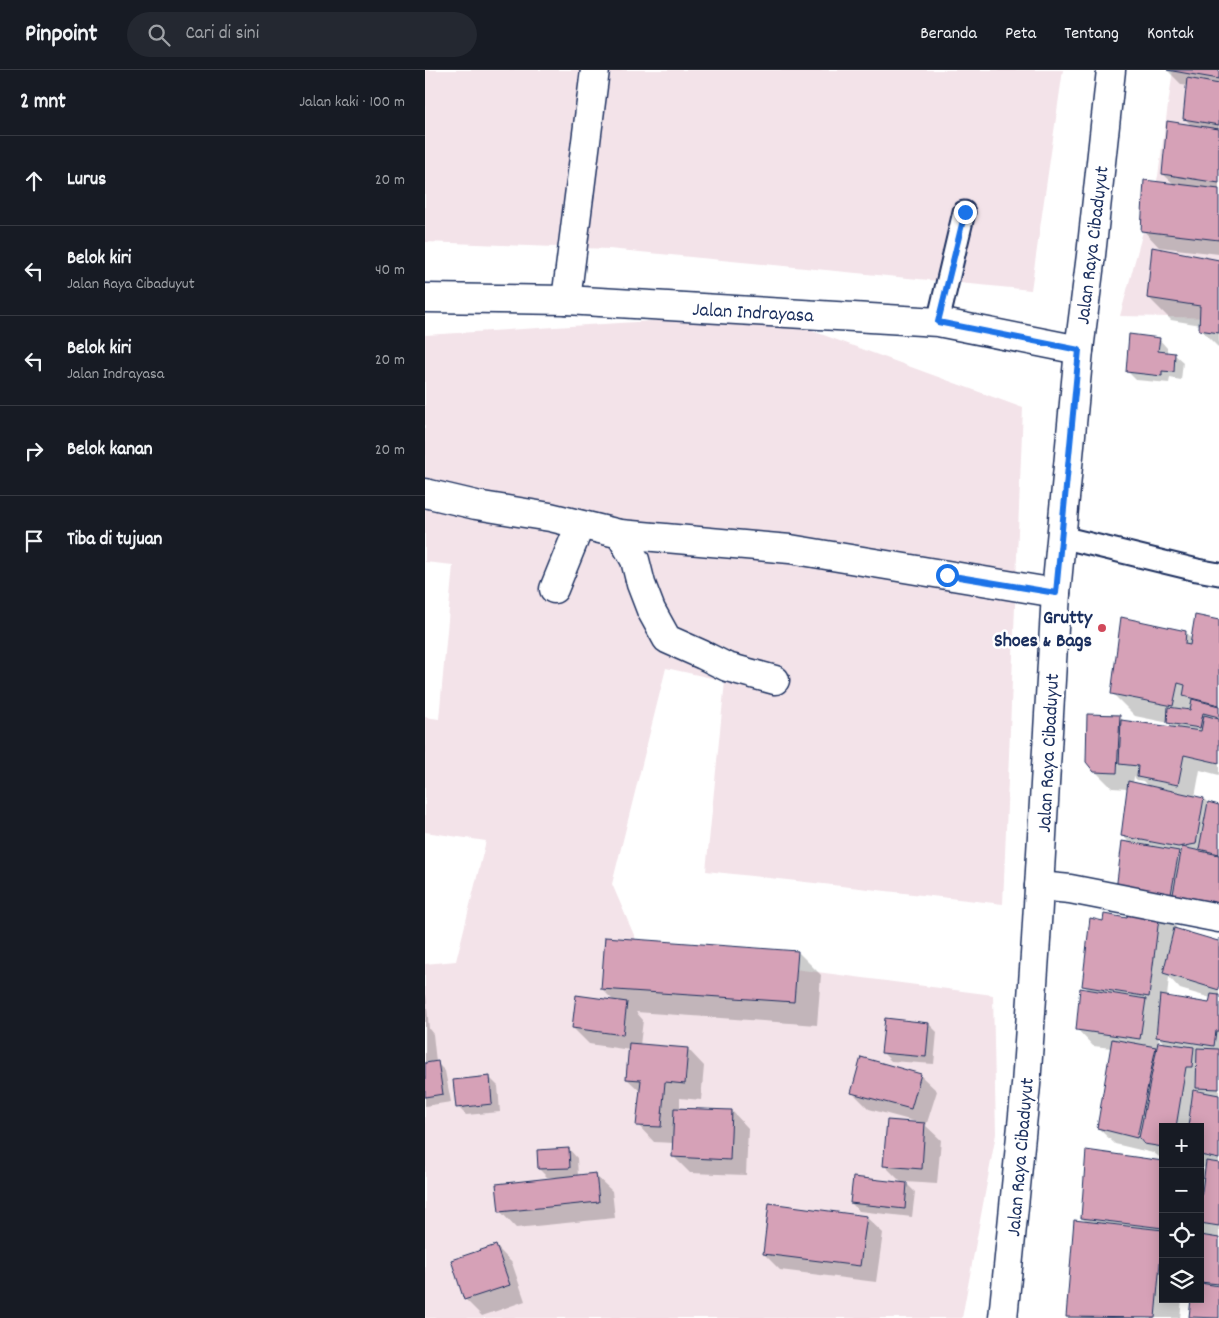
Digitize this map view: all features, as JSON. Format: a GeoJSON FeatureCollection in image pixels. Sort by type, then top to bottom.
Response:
{"type":"FeatureCollection","features":[{"type":"Feature","properties":{"kind":"street"},"geometry":{"type":"LineString","coordinates":[[566,300],[595,70]]}},
{"type":"Feature","properties":{"kind":"street","name":"Jalan Raya Cibaduyut"},"geometry":{"type":"LineString","coordinates":[[1003,1318],[1026,1085],[1056,593],[1079,350],[1111,70]]}},
{"type":"Feature","properties":{"kind":"street","name":"Jalan Indrayasa"},"geometry":{"type":"LineString","coordinates":[[425,298],[566,300],[938,322],[1079,350]]}},
{"type":"Feature","properties":{"kind":"street"},"geometry":{"type":"LineString","coordinates":[[425,494],[476,506],[550,517],[620,534],[790,549],[1056,593]]}},
{"type":"Feature","properties":{"kind":"street"},"geometry":{"type":"LineString","coordinates":[[554,590],[580,525]]}},
{"type":"Feature","properties":{"kind":"street"},"geometry":{"type":"LineString","coordinates":[[620,534],[635,560],[641,584],[651,610],[667,639],[727,666],[775,680]]}},
{"type":"Feature","properties":{"kind":"street"},"geometry":{"type":"LineString","coordinates":[[1039,886],[1070,889],[1219,918]]}},
{"type":"Feature","properties":{"kind":"lane"},"geometry":{"type":"LineString","coordinates":[[938,322],[965,212]]}},
{"type":"Feature","properties":{"kind":"lane"},"geometry":{"type":"LineString","coordinates":[[1061,537],[1219,574]]}},
{"type":"Feature","properties":{"kind":"shaded area"},"geometry":{"type":"Polygon","coordinates":[[[425,70],[1063,70],[1031,290],[609,249],[425,242],[425,70]]]}},
{"type":"Feature","properties":{"kind":"shaded area"},"geometry":{"type":"Polygon","coordinates":[[[1173,70],[1219,70],[1219,318],[1120,316],[1158,176],[1173,70]]]}},
{"type":"Feature","properties":{"kind":"shaded area"},"geometry":{"type":"Polygon","coordinates":[[[766,314],[1023,408],[1003,904],[706,871],[725,681],[666,668],[612,884],[640,949],[993,995],[996,1134],[962,1318],[425,1318],[425,964],[456,961],[486,841],[425,832],[425,717],[439,719],[453,565],[425,562],[425,335],[766,314]]]}},
{"type":"Feature","properties":{"kind":"building"},"geometry":{"type":"Polygon","coordinates":[[[1167,70],[1219,70],[1219,79],[1167,70]]]}},
{"type":"Feature","properties":{"kind":"building"},"geometry":{"type":"Polygon","coordinates":[[[1187,78],[1219,84],[1219,125],[1183,119],[1187,78]]]}},
{"type":"Feature","properties":{"kind":"building"},"geometry":{"type":"Polygon","coordinates":[[[1167,121],[1219,129],[1219,183],[1162,174],[1167,121]]]}},
{"type":"Feature","properties":{"kind":"building"},"geometry":{"type":"Polygon","coordinates":[[[1144,180],[1219,189],[1219,240],[1141,231],[1144,180]]]}},
{"type":"Feature","properties":{"kind":"building"},"geometry":{"type":"Polygon","coordinates":[[[1152,247],[1219,260],[1219,333],[1199,330],[1200,306],[1147,298],[1152,247]]]}},
{"type":"Feature","properties":{"kind":"building"},"geometry":{"type":"Polygon","coordinates":[[[1129,334],[1160,338],[1158,351],[1175,353],[1174,372],[1162,371],[1162,376],[1126,372],[1129,334]]]}},
{"type":"Feature","properties":{"kind":"building"},"geometry":{"type":"Polygon","coordinates":[[[1195,615],[1219,620],[1219,705],[1183,696],[1185,685],[1178,683],[1173,706],[1111,694],[1121,617],[1186,631],[1185,644],[1190,645],[1195,615]]]}},
{"type":"Feature","properties":{"kind":"building"},"geometry":{"type":"Polygon","coordinates":[[[1192,699],[1219,706],[1219,717],[1203,713],[1200,728],[1167,723],[1168,707],[1190,710],[1192,699]]]}},
{"type":"Feature","properties":{"kind":"building"},"geometry":{"type":"Polygon","coordinates":[[[1087,714],[1120,715],[1117,773],[1094,772],[1086,762],[1087,714]]]}},
{"type":"Feature","properties":{"kind":"building"},"geometry":{"type":"Polygon","coordinates":[[[1204,715],[1219,719],[1219,763],[1184,755],[1178,785],[1137,777],[1138,766],[1119,764],[1121,720],[1201,731],[1204,715]]]}},
{"type":"Feature","properties":{"kind":"building"},"geometry":{"type":"Polygon","coordinates":[[[1128,781],[1204,798],[1196,844],[1178,847],[1121,836],[1128,781]]]}},
{"type":"Feature","properties":{"kind":"building"},"geometry":{"type":"Polygon","coordinates":[[[1208,802],[1219,805],[1219,854],[1199,849],[1208,802]]]}},
{"type":"Feature","properties":{"kind":"building"},"geometry":{"type":"Polygon","coordinates":[[[1122,841],[1179,851],[1171,894],[1164,899],[1116,890],[1122,841]]]}},
{"type":"Feature","properties":{"kind":"building"},"geometry":{"type":"Polygon","coordinates":[[[1182,847],[1219,855],[1219,907],[1173,894],[1182,847]]]}},
{"type":"Feature","properties":{"kind":"building"},"geometry":{"type":"Polygon","coordinates":[[[1129,905],[1160,910],[1149,997],[1082,986],[1090,918],[1103,921],[1104,914],[1127,918],[1129,905]]]}},
{"type":"Feature","properties":{"kind":"building"},"geometry":{"type":"Polygon","coordinates":[[[1174,928],[1218,941],[1219,938],[1219,990],[1163,973],[1174,928]]]}},
{"type":"Feature","properties":{"kind":"building"},"geometry":{"type":"Polygon","coordinates":[[[605,937],[798,951],[794,1002],[601,989],[605,937]]]}},
{"type":"Feature","properties":{"kind":"building"},"geometry":{"type":"Polygon","coordinates":[[[1080,988],[1146,999],[1140,1039],[1076,1030],[1080,988]]]}},
{"type":"Feature","properties":{"kind":"building"},"geometry":{"type":"Polygon","coordinates":[[[1211,994],[1219,995],[1219,1031],[1216,1031],[1214,1046],[1156,1037],[1160,995],[1209,1003],[1211,994]]]}},
{"type":"Feature","properties":{"kind":"building"},"geometry":{"type":"Polygon","coordinates":[[[576,995],[627,1002],[623,1035],[572,1028],[576,995]]]}},
{"type":"Feature","properties":{"kind":"building"},"geometry":{"type":"Polygon","coordinates":[[[885,1018],[929,1023],[926,1057],[881,1053],[885,1018]]]}},
{"type":"Feature","properties":{"kind":"building"},"geometry":{"type":"Polygon","coordinates":[[[1112,1039],[1156,1047],[1137,1138],[1097,1128],[1112,1039]]]}},
{"type":"Feature","properties":{"kind":"building"},"geometry":{"type":"Polygon","coordinates":[[[1158,1042],[1194,1047],[1192,1067],[1186,1067],[1177,1123],[1159,1123],[1159,1146],[1144,1144],[1139,1138],[1158,1042]]]}},
{"type":"Feature","properties":{"kind":"building"},"geometry":{"type":"Polygon","coordinates":[[[629,1043],[688,1048],[685,1084],[665,1082],[661,1127],[636,1126],[641,1080],[626,1079],[629,1043]]]}},
{"type":"Feature","properties":{"kind":"building"},"geometry":{"type":"Polygon","coordinates":[[[1197,1048],[1219,1049],[1219,1089],[1196,1088],[1197,1048]]]}},
{"type":"Feature","properties":{"kind":"building"},"geometry":{"type":"Polygon","coordinates":[[[861,1057],[921,1074],[911,1109],[851,1093],[861,1057]]]}},
{"type":"Feature","properties":{"kind":"building"},"geometry":{"type":"Polygon","coordinates":[[[438,1061],[443,1094],[425,1097],[425,1063],[438,1061]]]}},
{"type":"Feature","properties":{"kind":"building"},"geometry":{"type":"Polygon","coordinates":[[[490,1076],[492,1104],[456,1108],[453,1080],[490,1076]]]}},
{"type":"Feature","properties":{"kind":"building"},"geometry":{"type":"Polygon","coordinates":[[[1193,1090],[1219,1095],[1219,1159],[1204,1156],[1204,1123],[1189,1123],[1193,1090]]]}},
{"type":"Feature","properties":{"kind":"building"},"geometry":{"type":"Polygon","coordinates":[[[674,1108],[732,1110],[730,1160],[672,1157],[674,1108]]]}},
{"type":"Feature","properties":{"kind":"building"},"geometry":{"type":"Polygon","coordinates":[[[887,1120],[925,1123],[922,1169],[883,1166],[887,1120]]]}},
{"type":"Feature","properties":{"kind":"building"},"geometry":{"type":"Polygon","coordinates":[[[569,1148],[570,1168],[538,1169],[537,1150],[569,1148]]]}},
{"type":"Feature","properties":{"kind":"building"},"geometry":{"type":"Polygon","coordinates":[[[1086,1150],[1159,1160],[1159,1228],[1081,1218],[1086,1150]]]}},
{"type":"Feature","properties":{"kind":"building"},"geometry":{"type":"Polygon","coordinates":[[[1206,1161],[1219,1163],[1219,1226],[1204,1224],[1204,1176],[1206,1161]]]}},
{"type":"Feature","properties":{"kind":"building"},"geometry":{"type":"Polygon","coordinates":[[[596,1173],[599,1202],[499,1212],[496,1184],[596,1173]]]}},
{"type":"Feature","properties":{"kind":"building"},"geometry":{"type":"Polygon","coordinates":[[[853,1177],[907,1183],[905,1209],[850,1203],[853,1177]]]}},
{"type":"Feature","properties":{"kind":"building"},"geometry":{"type":"Polygon","coordinates":[[[769,1203],[867,1216],[860,1266],[763,1254],[769,1203]]]}},
{"type":"Feature","properties":{"kind":"building"},"geometry":{"type":"Polygon","coordinates":[[[1074,1220],[1159,1230],[1159,1274],[1155,1318],[1066,1317],[1074,1220]]]}},
{"type":"Feature","properties":{"kind":"building"},"geometry":{"type":"Polygon","coordinates":[[[1204,1236],[1219,1238],[1219,1284],[1204,1282],[1204,1236]]]}},
{"type":"Feature","properties":{"kind":"building"},"geometry":{"type":"Polygon","coordinates":[[[496,1245],[510,1285],[464,1300],[451,1260],[496,1245]]]}},
{"type":"Feature","properties":{"kind":"building"},"geometry":{"type":"Polygon","coordinates":[[[1204,1284],[1219,1286],[1219,1318],[1189,1317],[1191,1303],[1204,1303],[1204,1284]]]}},
{"type":"Feature","properties":{"kind":"place","name":"Grutty Shoes & Bags"},"geometry":{"type":"Point","coordinates":[1102,628]}},
{"type":"Feature","properties":{"kind":"route"},"geometry":{"type":"LineString","coordinates":[[947,575],[1056,593],[1079,350],[938,322],[965,212]]}}]}
